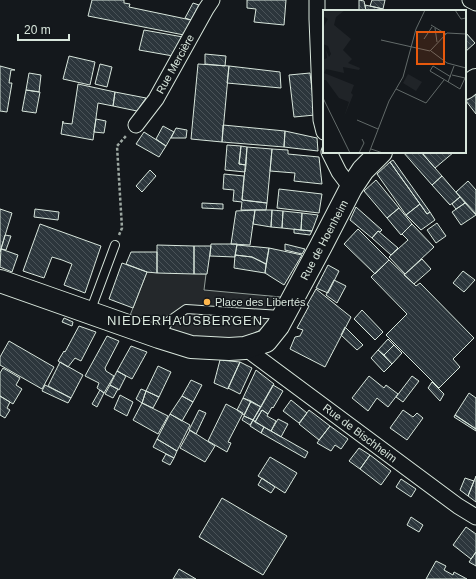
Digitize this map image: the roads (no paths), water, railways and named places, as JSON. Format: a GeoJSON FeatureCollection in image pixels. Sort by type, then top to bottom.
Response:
{"type":"FeatureCollection","features":[{"type":"Feature","properties":{"kind":"street","name":"Rue Mercière"},"geometry":{"type":"LineString","coordinates":[[136,125],[156,99],[212,0]]}},
{"type":"Feature","properties":{"kind":"street"},"geometry":{"type":"LineString","coordinates":[[317,0],[321,120],[323,128]]}},
{"type":"Feature","properties":{"kind":"street"},"geometry":{"type":"LineString","coordinates":[[470,0],[476,3]]}},
{"type":"Feature","properties":{"kind":"street"},"geometry":{"type":"LineString","coordinates":[[466,87],[476,80]]}},
{"type":"Feature","properties":{"kind":"street"},"geometry":{"type":"LineString","coordinates":[[330,153],[339,172],[351,188]]}},
{"type":"Feature","properties":{"kind":"street","name":"Rue de Hoenheim"},"geometry":{"type":"LineString","coordinates":[[0,281],[191,347],[229,349],[245,348],[266,340],[278,326],[351,188],[363,170],[380,153]]}},
{"type":"Feature","properties":{"kind":"street","name":"Rue de Bischheim"},"geometry":{"type":"LineString","coordinates":[[245,348],[452,501],[476,517]]}},
{"type":"Feature","properties":{"kind":"lane"},"geometry":{"type":"LineString","coordinates":[[90,313],[115,245]]}},
{"type":"Feature","properties":{"kind":"lane"},"geometry":{"type":"LineString","coordinates":[[159,337],[169,321],[186,309],[284,315]]}},
{"type":"Feature","properties":{"kind":"place","name":"Place des Libertés"},"geometry":{"type":"Point","coordinates":[207,302]}},
{"type":"Feature","properties":{"kind":"district","name":"NIEDERHAUSBERGEN"},"geometry":{"type":"Point","coordinates":[185,320]}}]}
